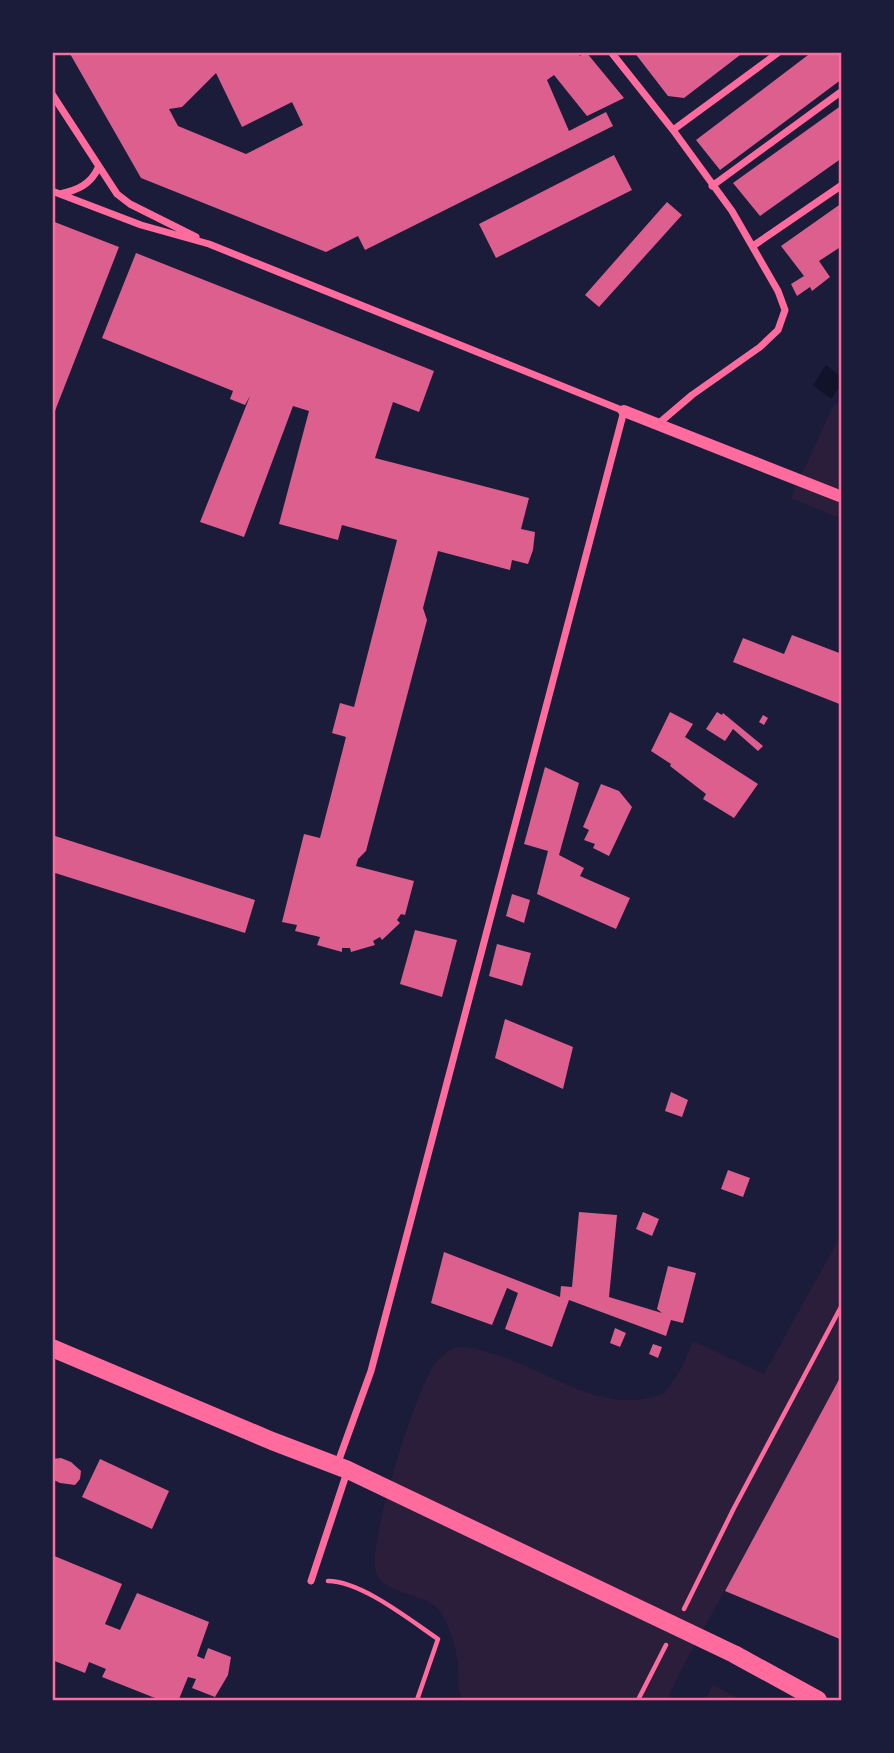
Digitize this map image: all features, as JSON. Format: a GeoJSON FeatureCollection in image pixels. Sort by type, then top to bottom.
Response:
{"type":"FeatureCollection","features":[{"type":"Feature","properties":{"kind":"main road"},"geometry":{"type":"LineString","coordinates":[[52,1348],[272,1441],[343,1467],[734,1654],[818,1700]]}},
{"type":"Feature","properties":{"kind":"street"},"geometry":{"type":"LineString","coordinates":[[611,52],[673,130],[732,211],[778,291],[785,310],[778,330],[760,347],[658,424]]}},
{"type":"Feature","properties":{"kind":"street"},"geometry":{"type":"LineString","coordinates":[[673,130],[779,52]]}},
{"type":"Feature","properties":{"kind":"street"},"geometry":{"type":"LineString","coordinates":[[712,186],[842,91]]}},
{"type":"Feature","properties":{"kind":"street"},"geometry":{"type":"LineString","coordinates":[[52,93],[98,168],[117,194],[130,204],[209,244],[842,497]]}},
{"type":"Feature","properties":{"kind":"street"},"geometry":{"type":"LineString","coordinates":[[56,192],[74,191],[85,185],[93,179],[98,168]]}},
{"type":"Feature","properties":{"kind":"street"},"geometry":{"type":"LineString","coordinates":[[753,246],[842,185]]}},
{"type":"Feature","properties":{"kind":"street"},"geometry":{"type":"LineString","coordinates":[[56,192],[141,225],[209,244]]}},
{"type":"Feature","properties":{"kind":"street"},"geometry":{"type":"LineString","coordinates":[[311,1581],[343,1467],[347,1443],[374,1357],[624,411]]}},
{"type":"Feature","properties":{"kind":"path"},"geometry":{"type":"LineString","coordinates":[[680,1618],[734,1508],[842,1305]]}},
{"type":"Feature","properties":{"kind":"path"},"geometry":{"type":"LineString","coordinates":[[311,1581],[339,1581],[382,1601],[438,1639],[418,1700]]}},
{"type":"Feature","properties":{"kind":"path"},"geometry":{"type":"LineString","coordinates":[[638,1700],[667,1642]]}},
{"type":"Feature","properties":{"kind":"shaded area"},"geometry":{"type":"Polygon","coordinates":[[[826,365],[841,377],[841,385],[831,399],[813,385],[826,365]]]}},
{"type":"Feature","properties":{"kind":"shaded area"},"geometry":{"type":"Polygon","coordinates":[[[841,400],[841,519],[791,498],[832,408],[841,400]]]}},
{"type":"Feature","properties":{"kind":"shaded area"},"geometry":{"type":"Polygon","coordinates":[[[841,1235],[841,1378],[667,1700],[463,1700],[456,1652],[449,1628],[439,1610],[423,1599],[385,1584],[375,1568],[375,1552],[386,1498],[416,1404],[436,1362],[454,1348],[474,1348],[581,1390],[622,1400],[643,1399],[665,1393],[681,1369],[693,1341],[764,1374],[841,1235]]]}},
{"type":"Feature","properties":{"kind":"shaded area"},"geometry":{"type":"Polygon","coordinates":[[[713,1685],[741,1700],[705,1700],[713,1685]]]}},
{"type":"Feature","properties":{"kind":"building"},"geometry":{"type":"Polygon","coordinates":[[[69,52],[577,52],[580,56],[586,52],[624,98],[587,116],[554,75],[547,80],[569,131],[606,112],[613,126],[365,250],[358,236],[326,252],[141,178],[69,52]],[[216,73],[182,107],[169,109],[178,126],[246,154],[303,125],[292,102],[242,127],[216,73]]]}},
{"type":"Feature","properties":{"kind":"building"},"geometry":{"type":"Polygon","coordinates":[[[634,52],[744,52],[684,98],[668,96],[634,52]]]}},
{"type":"Feature","properties":{"kind":"building"},"geometry":{"type":"Polygon","coordinates":[[[812,52],[842,52],[842,79],[720,170],[696,140],[812,52]]]}},
{"type":"Feature","properties":{"kind":"building"},"geometry":{"type":"Polygon","coordinates":[[[842,105],[842,158],[760,216],[733,183],[842,105]]]}},
{"type":"Feature","properties":{"kind":"building"},"geometry":{"type":"Polygon","coordinates":[[[614,155],[632,190],[496,258],[479,224],[614,155]]]}},
{"type":"Feature","properties":{"kind":"building"},"geometry":{"type":"Polygon","coordinates":[[[667,202],[682,215],[599,307],[585,295],[667,202]]]}},
{"type":"Feature","properties":{"kind":"building"},"geometry":{"type":"Polygon","coordinates":[[[842,203],[842,246],[819,261],[830,277],[812,291],[810,287],[797,296],[791,284],[804,276],[781,246],[842,203]]]}},
{"type":"Feature","properties":{"kind":"building"},"geometry":{"type":"Polygon","coordinates":[[[52,221],[119,247],[53,416],[52,416],[52,221]]]}},
{"type":"Feature","properties":{"kind":"building"},"geometry":{"type":"Polygon","coordinates":[[[136,253],[434,371],[419,412],[393,402],[375,458],[529,498],[521,529],[535,532],[528,564],[512,560],[510,570],[438,551],[423,608],[427,620],[366,851],[358,859],[356,866],[414,881],[405,915],[401,914],[397,920],[400,923],[382,940],[380,937],[373,941],[375,945],[351,952],[350,948],[342,948],[342,952],[317,945],[320,937],[295,931],[297,925],[282,922],[304,834],[320,838],[346,737],[332,733],[340,703],[354,707],[397,540],[342,525],[338,540],[279,524],[309,411],[293,406],[244,537],[200,522],[250,396],[245,405],[230,399],[233,391],[102,338],[136,253]]]}},
{"type":"Feature","properties":{"kind":"building"},"geometry":{"type":"Polygon","coordinates":[[[792,635],[842,654],[842,705],[733,662],[743,638],[784,654],[792,635]]]}},
{"type":"Feature","properties":{"kind":"building"},"geometry":{"type":"Polygon","coordinates":[[[670,712],[693,724],[685,737],[758,784],[734,818],[703,799],[706,794],[651,751],[670,712]]]}},
{"type":"Feature","properties":{"kind":"building"},"geometry":{"type":"Polygon","coordinates":[[[717,712],[722,715],[723,713],[763,746],[758,751],[733,729],[725,741],[706,729],[717,712]]]}},
{"type":"Feature","properties":{"kind":"building"},"geometry":{"type":"Polygon","coordinates":[[[763,715],[768,718],[764,725],[759,722],[763,715]]]}},
{"type":"Feature","properties":{"kind":"building"},"geometry":{"type":"Polygon","coordinates":[[[545,767],[579,783],[559,855],[584,868],[580,876],[630,898],[616,929],[537,894],[548,851],[524,844],[545,767]]]}},
{"type":"Feature","properties":{"kind":"building"},"geometry":{"type":"Polygon","coordinates":[[[601,784],[619,791],[632,807],[609,856],[593,848],[595,844],[584,840],[589,830],[583,827],[601,784]]]}},
{"type":"Feature","properties":{"kind":"building"},"geometry":{"type":"Polygon","coordinates":[[[52,835],[255,900],[245,933],[52,872],[52,835]]]}},
{"type":"Feature","properties":{"kind":"building"},"geometry":{"type":"Polygon","coordinates":[[[512,894],[530,900],[524,923],[506,916],[512,894]]]}},
{"type":"Feature","properties":{"kind":"building"},"geometry":{"type":"Polygon","coordinates":[[[415,930],[457,940],[442,997],[400,984],[415,930]]]}},
{"type":"Feature","properties":{"kind":"building"},"geometry":{"type":"Polygon","coordinates":[[[497,944],[531,953],[522,986],[489,976],[497,944]]]}},
{"type":"Feature","properties":{"kind":"building"},"geometry":{"type":"Polygon","coordinates":[[[505,1019],[573,1047],[563,1089],[495,1058],[505,1019]]]}},
{"type":"Feature","properties":{"kind":"building"},"geometry":{"type":"Polygon","coordinates":[[[671,1092],[688,1100],[682,1117],[665,1111],[671,1092]]]}},
{"type":"Feature","properties":{"kind":"building"},"geometry":{"type":"Polygon","coordinates":[[[728,1170],[750,1178],[743,1197],[721,1189],[728,1170]]]}},
{"type":"Feature","properties":{"kind":"building"},"geometry":{"type":"Polygon","coordinates":[[[579,1212],[617,1215],[609,1297],[662,1313],[657,1309],[668,1266],[696,1273],[683,1323],[671,1320],[666,1336],[569,1300],[552,1347],[505,1329],[518,1293],[507,1288],[492,1325],[431,1303],[444,1252],[560,1297],[561,1286],[572,1287],[579,1212]]]}},
{"type":"Feature","properties":{"kind":"building"},"geometry":{"type":"Polygon","coordinates":[[[643,1212],[659,1219],[652,1236],[636,1229],[643,1212]]]}},
{"type":"Feature","properties":{"kind":"building"},"geometry":{"type":"Polygon","coordinates":[[[615,1328],[626,1333],[620,1347],[610,1343],[615,1328]]]}},
{"type":"Feature","properties":{"kind":"building"},"geometry":{"type":"Polygon","coordinates":[[[653,1344],[662,1347],[658,1358],[649,1354],[653,1344]]]}},
{"type":"Feature","properties":{"kind":"building"},"geometry":{"type":"Polygon","coordinates":[[[842,1374],[842,1640],[725,1591],[842,1374]]]}},
{"type":"Feature","properties":{"kind":"building"},"geometry":{"type":"Polygon","coordinates":[[[61,1458],[81,1471],[80,1479],[75,1485],[52,1479],[52,1459],[61,1458]]]}},
{"type":"Feature","properties":{"kind":"building"},"geometry":{"type":"Polygon","coordinates":[[[100,1459],[169,1491],[152,1529],[82,1497],[100,1459]]]}},
{"type":"Feature","properties":{"kind":"building"},"geometry":{"type":"Polygon","coordinates":[[[52,1555],[122,1584],[105,1624],[120,1630],[137,1593],[209,1622],[197,1656],[204,1659],[208,1648],[231,1657],[228,1675],[215,1697],[192,1688],[196,1679],[188,1677],[179,1699],[160,1700],[102,1677],[106,1669],[89,1662],[85,1673],[52,1660],[52,1555]]]}}]}
